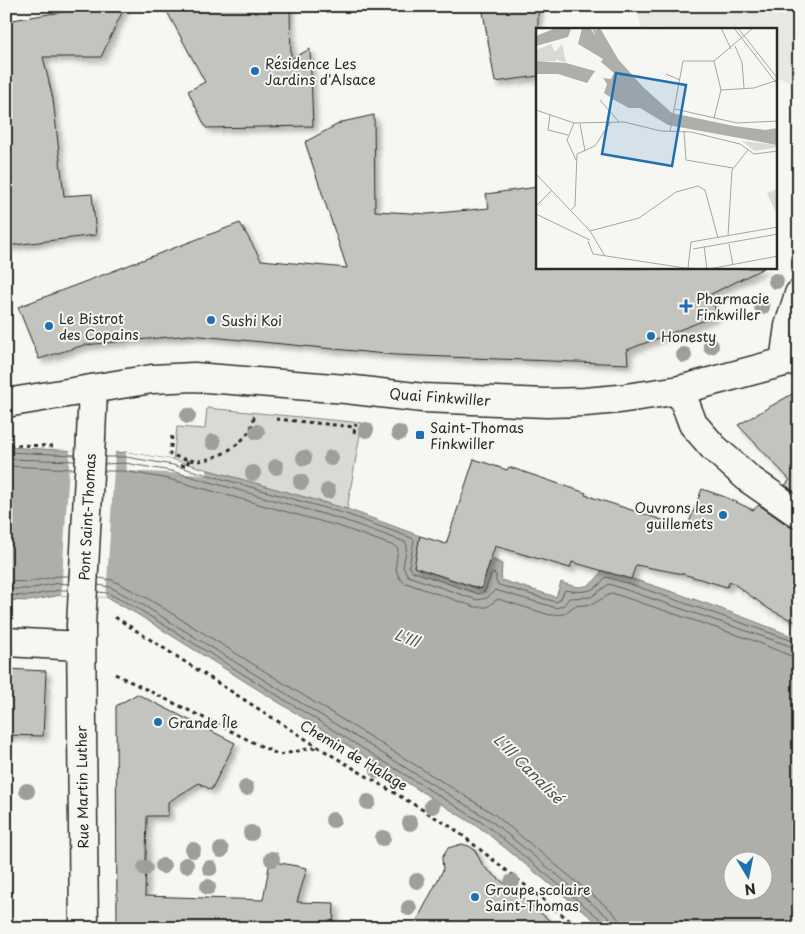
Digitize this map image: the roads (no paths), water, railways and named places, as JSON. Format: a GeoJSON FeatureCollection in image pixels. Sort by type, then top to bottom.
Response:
{"type":"FeatureCollection","features":[{"type":"Feature","properties":{"kind":"street"},"geometry":{"type":"LineString","coordinates":[[792,360],[789,326],[799,294]]}},
{"type":"Feature","properties":{"kind":"street","name":"Quai Finkwiller"},"geometry":{"type":"LineString","coordinates":[[6,403],[152,379],[194,377],[346,389],[423,398],[546,403],[619,399],[680,390],[792,360]]}},
{"type":"Feature","properties":{"kind":"street","name":"Pont Saint-Thomas"},"geometry":{"type":"LineString","coordinates":[[81,636],[93,389]]}},
{"type":"Feature","properties":{"kind":"street"},"geometry":{"type":"LineString","coordinates":[[680,390],[693,424],[713,447],[749,479],[799,514]]}},
{"type":"Feature","properties":{"kind":"street"},"geometry":{"type":"LineString","coordinates":[[6,642],[81,636]]}},
{"type":"Feature","properties":{"kind":"street","name":"Rue Martin Luther"},"geometry":{"type":"LineString","coordinates":[[81,636],[84,928]]}},
{"type":"Feature","properties":{"kind":"water"},"geometry":{"type":"Polygon","coordinates":[[[6,447],[113,453],[126,452],[173,460],[347,509],[420,536],[414,567],[481,589],[491,558],[502,564],[501,580],[556,597],[561,582],[580,587],[585,586],[594,581],[602,570],[702,602],[799,639],[799,928],[604,928],[483,830],[137,614],[106,597],[61,595],[29,601],[6,600],[6,447]]]}},
{"type":"Feature","properties":{"kind":"place","name":"Résidence Les Jardins d'Alsace"},"geometry":{"type":"Point","coordinates":[255,71]}},
{"type":"Feature","properties":{"kind":"place","name":"Pharmacie Finkwiller"},"geometry":{"type":"Point","coordinates":[686,306]}},
{"type":"Feature","properties":{"kind":"place","name":"Sushi Koi"},"geometry":{"type":"Point","coordinates":[211,320]}},
{"type":"Feature","properties":{"kind":"place","name":"Le Bistrot des Copains"},"geometry":{"type":"Point","coordinates":[49,326]}},
{"type":"Feature","properties":{"kind":"place","name":"Honesty"},"geometry":{"type":"Point","coordinates":[651,336]}},
{"type":"Feature","properties":{"kind":"place","name":"Saint-Thomas Finkwiller"},"geometry":{"type":"Point","coordinates":[420,435]}},
{"type":"Feature","properties":{"kind":"place","name":"Ouvrons les guillemets"},"geometry":{"type":"Point","coordinates":[723,515]}},
{"type":"Feature","properties":{"kind":"place","name":"Grande Île"},"geometry":{"type":"Point","coordinates":[158,722]}},
{"type":"Feature","properties":{"kind":"place","name":"Groupe scolaire Saint-Thomas"},"geometry":{"type":"Point","coordinates":[475,897]}},
{"type":"Feature","properties":{"kind":"water label","name":"L'Ill"},"geometry":{"type":"Point","coordinates":[407,637]}},
{"type":"Feature","properties":{"kind":"water label","name":"L'Ill Canalisé"},"geometry":{"type":"Point","coordinates":[529,768]}}]}
